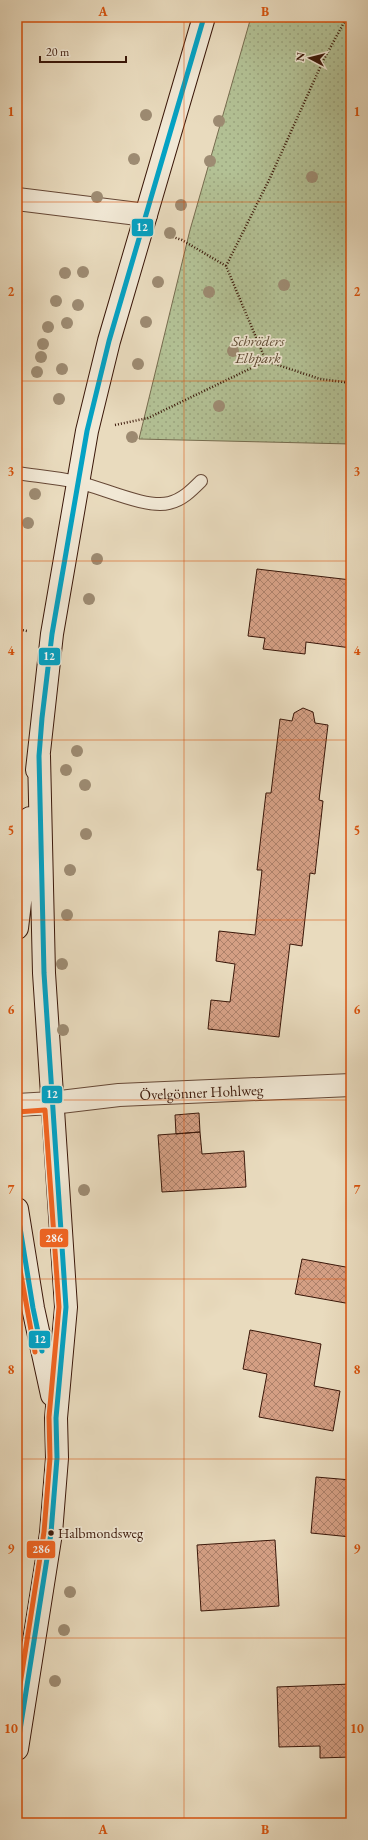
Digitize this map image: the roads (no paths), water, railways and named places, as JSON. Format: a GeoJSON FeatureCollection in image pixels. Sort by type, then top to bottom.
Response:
{"type":"FeatureCollection","features":[{"type":"Feature","properties":{"kind":"main road"},"geometry":{"type":"LineString","coordinates":[[17,928],[20,890],[39,756],[52,634],[87,431],[109,341],[204,17]]}},
{"type":"Feature","properties":{"kind":"main road"},"geometry":{"type":"LineString","coordinates":[[17,199],[144,221]]}},
{"type":"Feature","properties":{"kind":"main road"},"geometry":{"type":"LineString","coordinates":[[17,1749],[51,1533],[57,1458],[56,1418],[66,1307],[44,974],[39,756]]}},
{"type":"Feature","properties":{"kind":"main road","name":"Övelgönner Hohlweg"},"geometry":{"type":"LineString","coordinates":[[52,1103],[119,1095],[351,1085]]}},
{"type":"Feature","properties":{"kind":"main road"},"geometry":{"type":"LineString","coordinates":[[17,1105],[52,1103]]}},
{"type":"Feature","properties":{"kind":"main road"},"geometry":{"type":"LineString","coordinates":[[17,1209],[33,1308],[56,1418]]}},
{"type":"Feature","properties":{"kind":"lane"},"geometry":{"type":"LineString","coordinates":[[17,473],[78,482],[120,496],[156,504],[168,504],[183,498],[201,481]]}},
{"type":"Feature","properties":{"kind":"place","name":"Halbmondsweg"},"geometry":{"type":"Point","coordinates":[51,1533]}},
{"type":"Feature","properties":{"kind":"park label","name":"Schröders Elbpark"},"geometry":{"type":"Point","coordinates":[258,348]}}]}
